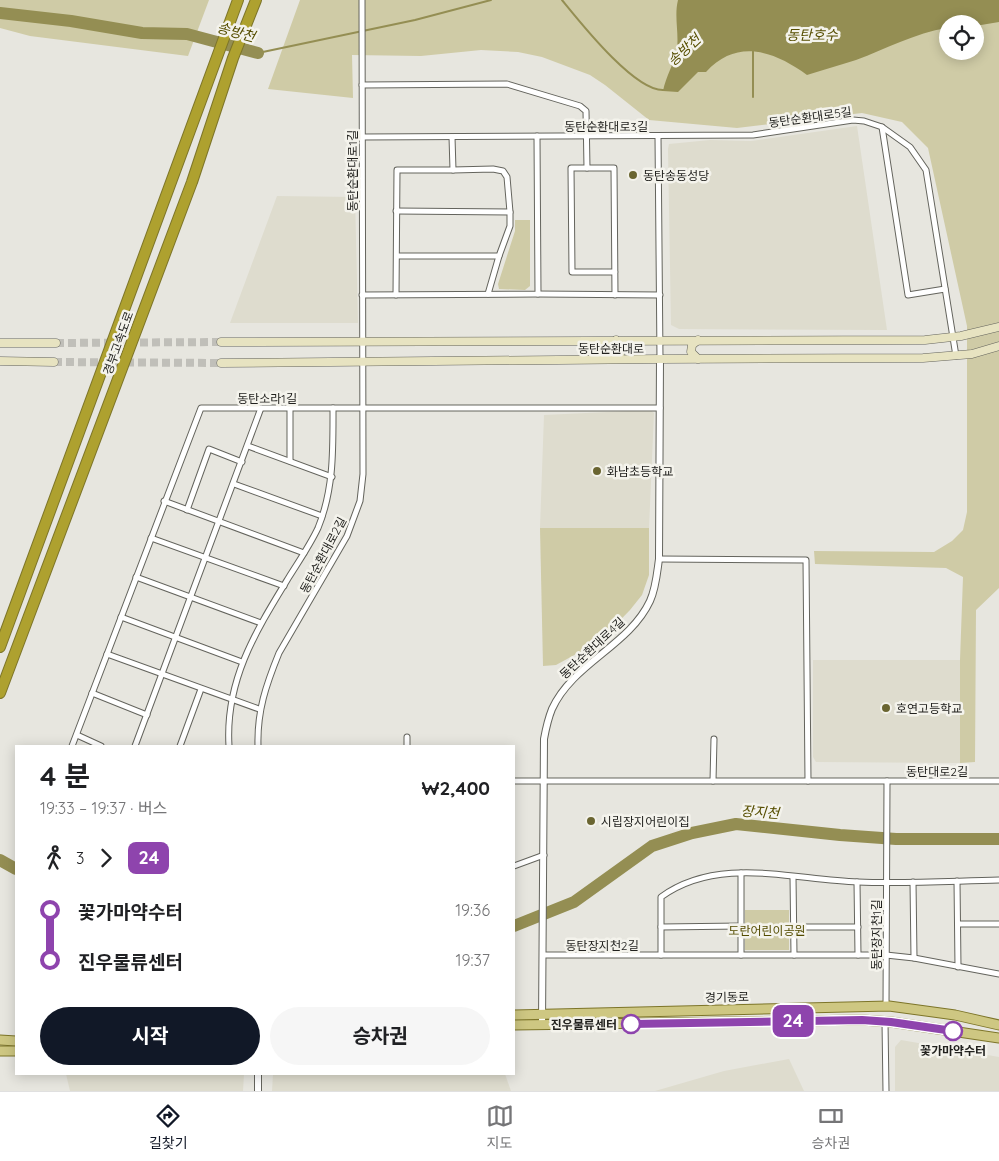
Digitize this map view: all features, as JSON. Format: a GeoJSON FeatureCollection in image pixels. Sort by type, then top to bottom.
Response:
{"type":"FeatureCollection","features":[{"type":"Feature","properties":{"kind":"highway","name":"경부고속도로"},"geometry":{"type":"LineString","coordinates":[[0,647],[238,0]]}},
{"type":"Feature","properties":{"kind":"highway","name":"경부고속도로"},"geometry":{"type":"LineString","coordinates":[[0,693],[192,182],[233,58],[256,0]]}},
{"type":"Feature","properties":{"kind":"main road","name":"동탄순환대로"},"geometry":{"type":"LineString","coordinates":[[222,342],[916,340],[952,337],[999,327]]}},
{"type":"Feature","properties":{"kind":"main road"},"geometry":{"type":"LineString","coordinates":[[556,360],[582,356],[620,354],[621,347],[616,340]]}},
{"type":"Feature","properties":{"kind":"main road"},"geometry":{"type":"LineString","coordinates":[[698,340],[692,345],[691,352],[698,358]]}},
{"type":"Feature","properties":{"kind":"main road"},"geometry":{"type":"LineString","coordinates":[[0,343],[56,343]]}},
{"type":"Feature","properties":{"kind":"main road","name":"동탄순환대로"},"geometry":{"type":"LineString","coordinates":[[221,363],[698,358],[923,358],[956,356],[999,346]]}},
{"type":"Feature","properties":{"kind":"main road"},"geometry":{"type":"LineString","coordinates":[[0,361],[54,362]]}},
{"type":"Feature","properties":{"kind":"main road","name":"경기동로"},"geometry":{"type":"LineString","coordinates":[[515,1015],[886,1006],[955,1015],[999,1025]]}},
{"type":"Feature","properties":{"kind":"main road"},"geometry":{"type":"LineString","coordinates":[[955,1015],[999,1020]]}},
{"type":"Feature","properties":{"kind":"main road","name":"경기동로"},"geometry":{"type":"LineString","coordinates":[[515,1025],[862,1020],[999,1038]]}},
{"type":"Feature","properties":{"kind":"main road"},"geometry":{"type":"LineString","coordinates":[[976,1034],[999,1043]]}},
{"type":"Feature","properties":{"kind":"main road"},"geometry":{"type":"LineString","coordinates":[[0,1040],[15,1041]]}},
{"type":"Feature","properties":{"kind":"main road"},"geometry":{"type":"LineString","coordinates":[[0,1051],[15,1051]]}},
{"type":"Feature","properties":{"kind":"street","name":"동탄순환대로1길"},"geometry":{"type":"LineString","coordinates":[[362,0],[362,362]]}},
{"type":"Feature","properties":{"kind":"street"},"geometry":{"type":"LineString","coordinates":[[362,85],[507,84],[580,106],[586,111],[587,168]]}},
{"type":"Feature","properties":{"kind":"street","name":"동탄순환대로5길"},"geometry":{"type":"LineString","coordinates":[[658,136],[753,135],[853,120],[864,121],[882,127],[910,147],[926,170],[956,356]]}},
{"type":"Feature","properties":{"kind":"street"},"geometry":{"type":"LineString","coordinates":[[882,127],[908,295],[944,289]]}},
{"type":"Feature","properties":{"kind":"street"},"geometry":{"type":"LineString","coordinates":[[537,136],[538,294]]}},
{"type":"Feature","properties":{"kind":"street","name":"동탄순환대로3길"},"geometry":{"type":"LineString","coordinates":[[362,137],[658,136],[660,359]]}},
{"type":"Feature","properties":{"kind":"street"},"geometry":{"type":"LineString","coordinates":[[452,137],[453,170]]}},
{"type":"Feature","properties":{"kind":"street"},"geometry":{"type":"LineString","coordinates":[[615,272],[572,272],[572,168],[614,168],[615,272],[615,295]]}},
{"type":"Feature","properties":{"kind":"street"},"geometry":{"type":"LineString","coordinates":[[396,295],[397,170],[504,171],[508,177],[510,226],[488,294]]}},
{"type":"Feature","properties":{"kind":"street"},"geometry":{"type":"LineString","coordinates":[[396,212],[510,212]]}},
{"type":"Feature","properties":{"kind":"street"},"geometry":{"type":"LineString","coordinates":[[397,256],[499,256]]}},
{"type":"Feature","properties":{"kind":"street"},"geometry":{"type":"LineString","coordinates":[[362,295],[660,295]]}},
{"type":"Feature","properties":{"kind":"street","name":"동탄순환대로4길"},"geometry":{"type":"LineString","coordinates":[[542,1024],[544,739],[547,722],[552,708],[562,691],[629,630],[641,616],[650,600],[656,582],[660,559],[660,359]]}},
{"type":"Feature","properties":{"kind":"street","name":"동탄순환대로2길"},"geometry":{"type":"LineString","coordinates":[[258,745],[259,709],[279,653],[347,536],[360,501],[364,474],[362,362]]}},
{"type":"Feature","properties":{"kind":"street","name":"동탄소라1길"},"geometry":{"type":"LineString","coordinates":[[72,745],[201,408],[660,408]]}},
{"type":"Feature","properties":{"kind":"street"},"geometry":{"type":"LineString","coordinates":[[136,745],[261,408]]}},
{"type":"Feature","properties":{"kind":"street"},"geometry":{"type":"LineString","coordinates":[[290,408],[290,461]]}},
{"type":"Feature","properties":{"kind":"street"},"geometry":{"type":"LineString","coordinates":[[229,745],[228,730],[232,700],[242,662],[261,623],[304,553],[327,501],[332,477],[333,408]]}},
{"type":"Feature","properties":{"kind":"street"},"geometry":{"type":"LineString","coordinates":[[248,446],[332,477]]}},
{"type":"Feature","properties":{"kind":"street"},"geometry":{"type":"LineString","coordinates":[[187,510],[209,450],[242,462]]}},
{"type":"Feature","properties":{"kind":"street"},"geometry":{"type":"LineString","coordinates":[[234,484],[322,516]]}},
{"type":"Feature","properties":{"kind":"street"},"geometry":{"type":"LineString","coordinates":[[164,502],[304,553]]}},
{"type":"Feature","properties":{"kind":"street"},"geometry":{"type":"LineString","coordinates":[[151,538],[284,586]]}},
{"type":"Feature","properties":{"kind":"street"},"geometry":{"type":"LineString","coordinates":[[660,559],[806,560],[808,781]]}},
{"type":"Feature","properties":{"kind":"street"},"geometry":{"type":"LineString","coordinates":[[136,577],[261,623]]}},
{"type":"Feature","properties":{"kind":"street"},"geometry":{"type":"LineString","coordinates":[[121,616],[242,662]]}},
{"type":"Feature","properties":{"kind":"street"},"geometry":{"type":"LineString","coordinates":[[107,654],[259,709]]}},
{"type":"Feature","properties":{"kind":"street"},"geometry":{"type":"LineString","coordinates":[[180,745],[201,689]]}},
{"type":"Feature","properties":{"kind":"street"},"geometry":{"type":"LineString","coordinates":[[92,693],[147,715]]}},
{"type":"Feature","properties":{"kind":"street"},"geometry":{"type":"LineString","coordinates":[[77,735],[99,745]]}},
{"type":"Feature","properties":{"kind":"street"},"geometry":{"type":"LineString","coordinates":[[407,737],[407,745]]}},
{"type":"Feature","properties":{"kind":"street"},"geometry":{"type":"LineString","coordinates":[[713,781],[714,739]]}},
{"type":"Feature","properties":{"kind":"street","name":"동탄대로2길"},"geometry":{"type":"LineString","coordinates":[[515,781],[999,781]]}},
{"type":"Feature","properties":{"kind":"street","name":"동탄장지천1길"},"geometry":{"type":"LineString","coordinates":[[886,1006],[887,781]]}},
{"type":"Feature","properties":{"kind":"street"},"geometry":{"type":"LineString","coordinates":[[515,866],[544,855]]}},
{"type":"Feature","properties":{"kind":"street"},"geometry":{"type":"LineString","coordinates":[[741,873],[741,955]]}},
{"type":"Feature","properties":{"kind":"street"},"geometry":{"type":"LineString","coordinates":[[661,955],[661,897],[670,890],[714,875],[741,873],[771,874],[857,882],[999,880]]}},
{"type":"Feature","properties":{"kind":"street"},"geometry":{"type":"LineString","coordinates":[[793,877],[794,954]]}},
{"type":"Feature","properties":{"kind":"street"},"geometry":{"type":"LineString","coordinates":[[957,881],[958,966]]}},
{"type":"Feature","properties":{"kind":"street"},"geometry":{"type":"LineString","coordinates":[[857,882],[858,954]]}},
{"type":"Feature","properties":{"kind":"street"},"geometry":{"type":"LineString","coordinates":[[913,882],[914,958]]}},
{"type":"Feature","properties":{"kind":"street"},"geometry":{"type":"LineString","coordinates":[[958,924],[999,924]]}},
{"type":"Feature","properties":{"kind":"street"},"geometry":{"type":"LineString","coordinates":[[661,927],[741,926]]}},
{"type":"Feature","properties":{"kind":"street"},"geometry":{"type":"LineString","coordinates":[[794,927],[858,927]]}},
{"type":"Feature","properties":{"kind":"street","name":"동탄장지천2길"},"geometry":{"type":"LineString","coordinates":[[543,955],[886,954],[999,974]]}},
{"type":"Feature","properties":{"kind":"street"},"geometry":{"type":"LineString","coordinates":[[886,1022],[886,1091]]}},
{"type":"Feature","properties":{"kind":"street"},"geometry":{"type":"LineString","coordinates":[[258,1075],[258,1091]]}},
{"type":"Feature","properties":{"kind":"shaded area"},"geometry":{"type":"Polygon","coordinates":[[[857,126],[887,330],[679,329],[671,325],[669,144],[710,140],[751,141],[857,126]]]}},
{"type":"Feature","properties":{"kind":"shaded area"},"geometry":{"type":"Polygon","coordinates":[[[277,196],[355,197],[358,323],[230,323],[277,196]]]}},
{"type":"Feature","properties":{"kind":"shaded area","name":"화남초등학교"},"geometry":{"type":"Polygon","coordinates":[[[650,410],[654,413],[649,528],[540,528],[544,415],[650,410]]]}},
{"type":"Feature","properties":{"kind":"shaded area","name":"호연고등학교"},"geometry":{"type":"Polygon","coordinates":[[[813,660],[960,660],[960,763],[816,762],[813,757],[813,660]]]}},
{"type":"Feature","properties":{"kind":"shaded area"},"geometry":{"type":"Polygon","coordinates":[[[901,1040],[999,1057],[999,1091],[895,1091],[895,1047],[901,1040]]]}},
{"type":"Feature","properties":{"kind":"shaded area"},"geometry":{"type":"Polygon","coordinates":[[[789,1059],[804,1091],[655,1091],[724,1071],[789,1059]]]}},
{"type":"Feature","properties":{"kind":"shaded area"},"geometry":{"type":"Polygon","coordinates":[[[66,1075],[244,1075],[243,1091],[70,1091],[66,1075]]]}},
{"type":"Feature","properties":{"kind":"shaded area"},"geometry":{"type":"Polygon","coordinates":[[[273,1075],[505,1075],[511,1091],[272,1091],[273,1075]]]}},
{"type":"Feature","properties":{"kind":"green space"},"geometry":{"type":"Polygon","coordinates":[[[0,0],[209,0],[188,56],[30,36],[0,28],[0,0]]]}},
{"type":"Feature","properties":{"kind":"green space"},"geometry":{"type":"Polygon","coordinates":[[[300,0],[999,0],[999,588],[976,610],[975,762],[960,763],[960,660],[963,577],[946,568],[815,564],[814,551],[934,552],[952,541],[963,530],[967,512],[967,326],[928,148],[902,122],[862,113],[737,128],[649,120],[590,75],[542,57],[518,52],[481,50],[421,56],[352,55],[353,98],[268,89],[300,0]]]}},
{"type":"Feature","properties":{"kind":"green space"},"geometry":{"type":"Polygon","coordinates":[[[515,220],[530,220],[530,286],[525,290],[499,289],[498,284],[515,231],[515,220]]]}},
{"type":"Feature","properties":{"kind":"green space"},"geometry":{"type":"Polygon","coordinates":[[[540,528],[649,528],[649,575],[642,595],[600,641],[556,665],[543,666],[540,528]]]}},
{"type":"Feature","properties":{"kind":"green space","name":"도란어린이공원"},"geometry":{"type":"Polygon","coordinates":[[[745,910],[789,910],[789,950],[745,950],[745,910]]]}},
{"type":"Feature","properties":{"kind":"water","name":"동탄호수"},"geometry":{"type":"Polygon","coordinates":[[[678,0],[999,0],[999,22],[984,24],[984,15],[939,15],[939,29],[856,60],[807,75],[782,60],[769,55],[743,52],[730,55],[718,61],[706,72],[698,72],[678,92],[663,91],[677,49],[676,12],[678,0]]]}},
{"type":"Feature","properties":{"kind":"waterway","name":"송방천"},"geometry":{"type":"LineString","coordinates":[[258,53],[415,20],[491,0]]}},
{"type":"Feature","properties":{"kind":"waterway","name":"송방천"},"geometry":{"type":"LineString","coordinates":[[562,0],[595,39],[624,68],[638,80],[652,88],[664,90]]}},
{"type":"Feature","properties":{"kind":"waterway","name":"송방천"},"geometry":{"type":"LineString","coordinates":[[0,13],[71,21],[142,33],[187,34],[258,53]]}},
{"type":"Feature","properties":{"kind":"waterway"},"geometry":{"type":"LineString","coordinates":[[753,51],[753,97]]}},
{"type":"Feature","properties":{"kind":"waterway","name":"장지천"},"geometry":{"type":"LineString","coordinates":[[515,926],[574,902],[652,846],[692,833],[736,824],[896,839],[999,839]]}},
{"type":"Feature","properties":{"kind":"waterway","name":"장지천"},"geometry":{"type":"LineString","coordinates":[[0,860],[15,868]]}},
{"type":"Feature","properties":{"kind":"tunnel"},"geometry":{"type":"LineString","coordinates":[[56,343],[221,342]]}},
{"type":"Feature","properties":{"kind":"tunnel"},"geometry":{"type":"LineString","coordinates":[[54,362],[221,363]]}},
{"type":"Feature","properties":{"kind":"bus line","name":"24"},"geometry":{"type":"LineString","coordinates":[[631,1024],[862,1020],[953,1031]]}},
{"type":"Feature","properties":{"kind":"place","name":"동탄송동성당"},"geometry":{"type":"Point","coordinates":[633,175]}},
{"type":"Feature","properties":{"kind":"place","name":"화남초등학교"},"geometry":{"type":"Point","coordinates":[597,471]}},
{"type":"Feature","properties":{"kind":"place","name":"호연고등학교"},"geometry":{"type":"Point","coordinates":[886,708]}},
{"type":"Feature","properties":{"kind":"place","name":"시립장지어린이집"},"geometry":{"type":"Point","coordinates":[591,821]}},
{"type":"Feature","properties":{"kind":"place","name":"진우물류센터"},"geometry":{"type":"Point","coordinates":[631,1024]}},
{"type":"Feature","properties":{"kind":"place","name":"꽃가마약수터"},"geometry":{"type":"Point","coordinates":[953,1031]}}]}
